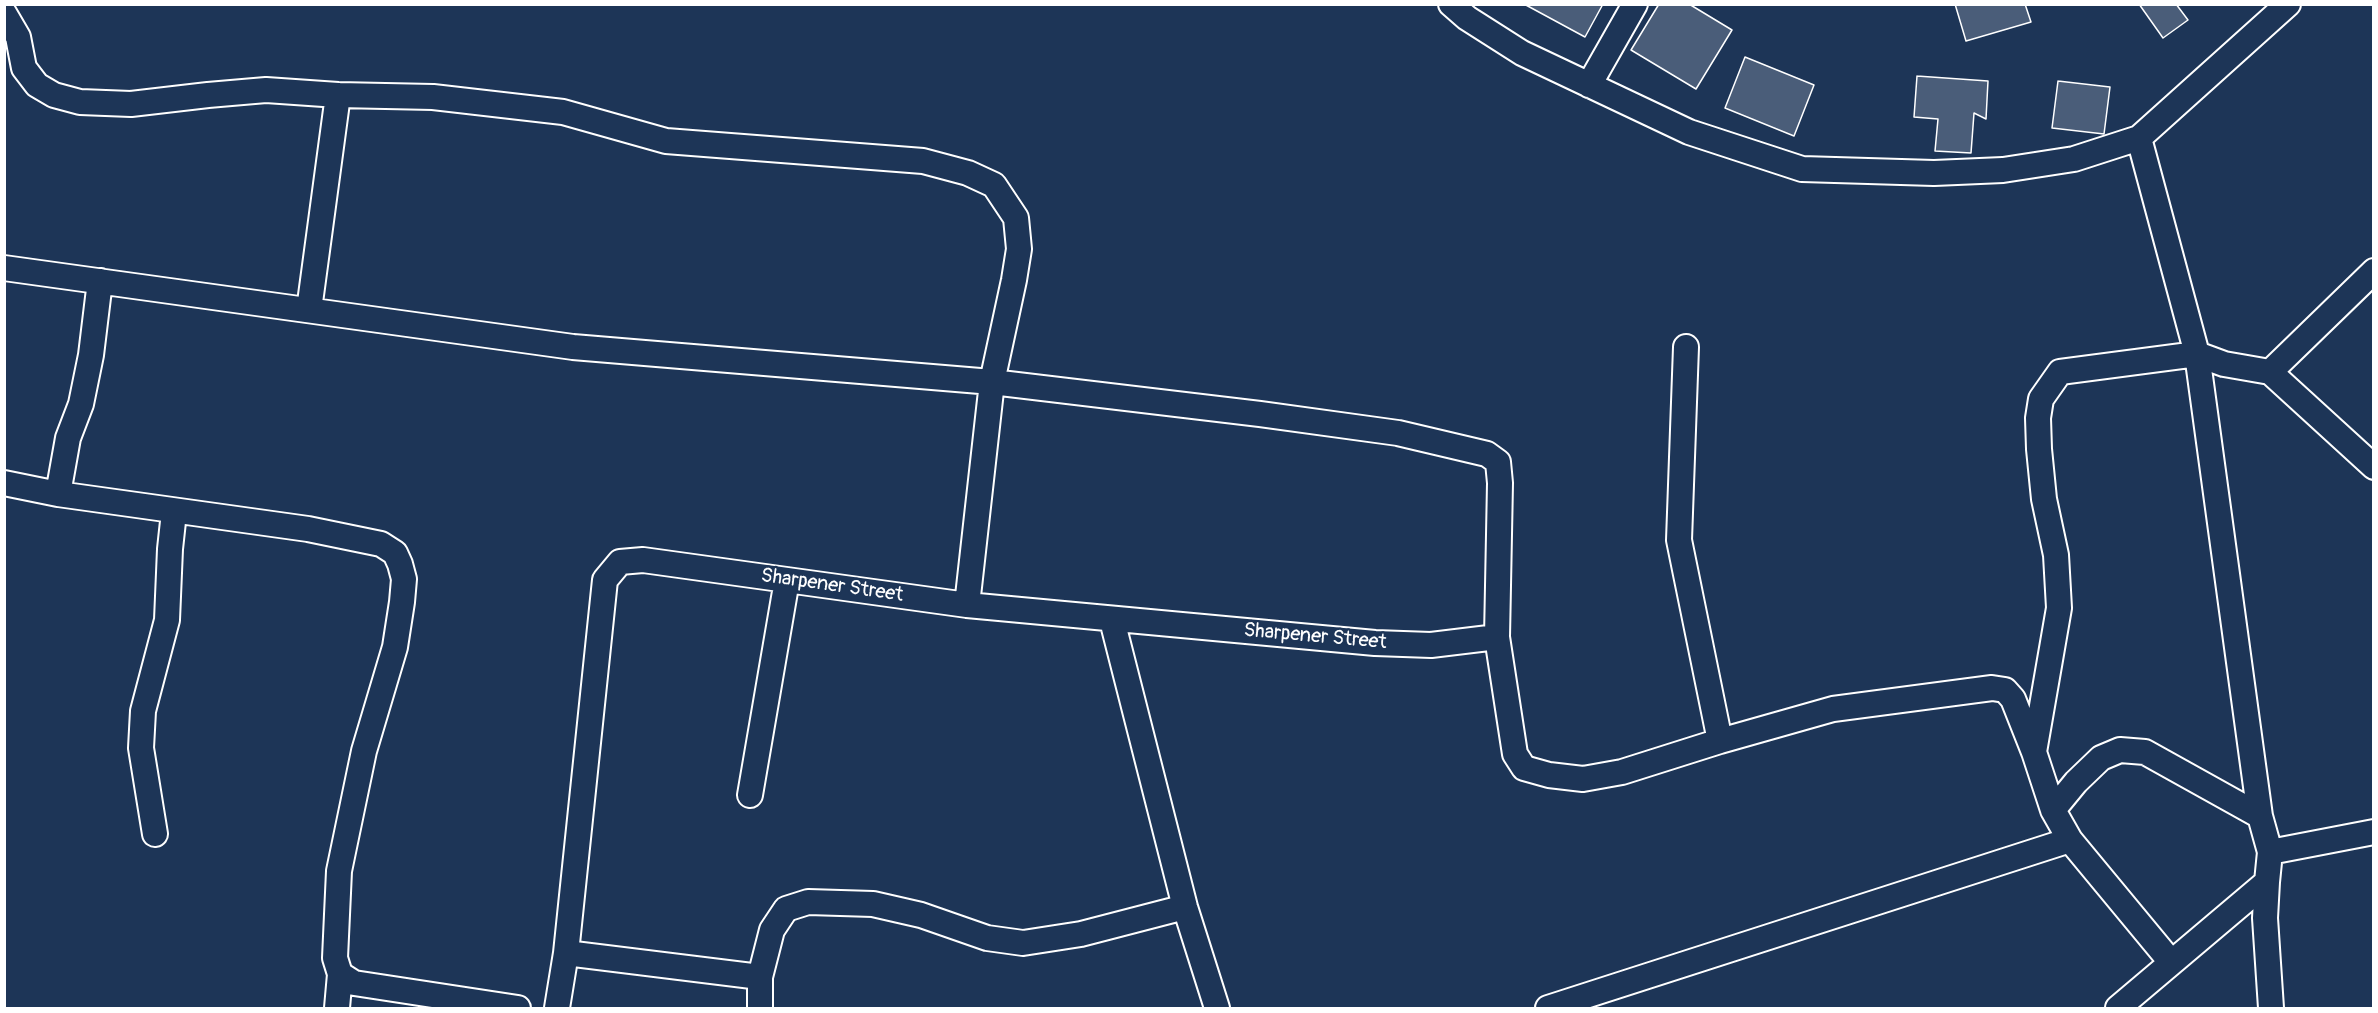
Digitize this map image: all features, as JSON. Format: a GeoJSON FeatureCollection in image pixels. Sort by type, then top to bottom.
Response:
{"type":"FeatureCollection","features":[{"type":"Feature","properties":{"kind":"street"},"geometry":{"type":"LineString","coordinates":[[19,4],[18,37],[24,68],[37,85],[54,95],[80,102],[131,104],[208,94],[266,90],[338,95],[433,97],[563,112],[666,141],[923,161],[968,173],[994,185],[1016,218],[1019,249],[992,382],[967,606]]}},
{"type":"Feature","properties":{"kind":"street"},"geometry":{"type":"LineString","coordinates":[[1450,4],[1467,18],[1521,53],[1689,132],[1802,169],[1934,173],[2003,170],[2074,159],[2139,138],[2288,4]]}},
{"type":"Feature","properties":{"kind":"street"},"geometry":{"type":"LineString","coordinates":[[1589,85],[1635,4]]}},
{"type":"Feature","properties":{"kind":"street"},"geometry":{"type":"LineString","coordinates":[[4,13],[18,37]]}},
{"type":"Feature","properties":{"kind":"street"},"geometry":{"type":"LineString","coordinates":[[309,310],[338,95]]}},
{"type":"Feature","properties":{"kind":"street"},"geometry":{"type":"LineString","coordinates":[[2139,138],[2197,354],[2260,816],[2270,852],[2265,918],[2271,1008]]}},
{"type":"Feature","properties":{"kind":"street"},"geometry":{"type":"LineString","coordinates":[[4,268],[573,347],[992,382],[1260,414],[1398,433],[1487,454],[1498,462],[1500,483],[1497,637],[1515,754],[1524,768],[1549,775],[1583,779],[1622,772],[1833,709],[1992,688],[2004,690],[2013,699],[2053,810],[2070,840],[2171,962]]}},
{"type":"Feature","properties":{"kind":"street"},"geometry":{"type":"LineString","coordinates":[[2270,372],[2373,271]]}},
{"type":"Feature","properties":{"kind":"street"},"geometry":{"type":"LineString","coordinates":[[58,494],[68,438],[81,404],[91,355],[100,281]]}},
{"type":"Feature","properties":{"kind":"street"},"geometry":{"type":"LineString","coordinates":[[1686,347],[1679,540],[1720,741]]}},
{"type":"Feature","properties":{"kind":"street"},"geometry":{"type":"LineString","coordinates":[[2034,752],[2059,608],[2056,555],[2044,499],[2038,449],[2038,418],[2041,399],[2060,372],[2197,354],[2224,364],[2270,372],[2373,466]]}},
{"type":"Feature","properties":{"kind":"street"},"geometry":{"type":"LineString","coordinates":[[4,483],[174,512],[308,529],[381,544],[394,553],[404,579],[395,646],[364,751],[339,871],[335,958],[340,974],[337,1008]]}},
{"type":"Feature","properties":{"kind":"street"},"geometry":{"type":"LineString","coordinates":[[155,834],[141,748],[143,711],[166,620],[174,512]]}},
{"type":"Feature","properties":{"kind":"street","name":"Sharpener Street"},"geometry":{"type":"LineString","coordinates":[[557,1008],[566,953],[605,580],[620,562],[643,560],[967,606],[1375,643],[1431,645],[1497,637]]}},
{"type":"Feature","properties":{"kind":"street"},"geometry":{"type":"LineString","coordinates":[[750,795],[787,580]]}},
{"type":"Feature","properties":{"kind":"street"},"geometry":{"type":"LineString","coordinates":[[1112,620],[1185,907],[1217,1008]]}},
{"type":"Feature","properties":{"kind":"street"},"geometry":{"type":"LineString","coordinates":[[2053,810],[2076,782],[2101,758],[2120,750],[2145,752],[2260,816]]}},
{"type":"Feature","properties":{"kind":"street"},"geometry":{"type":"LineString","coordinates":[[2270,852],[2373,832]]}},
{"type":"Feature","properties":{"kind":"street"},"geometry":{"type":"LineString","coordinates":[[1548,1008],[2070,840]]}},
{"type":"Feature","properties":{"kind":"street"},"geometry":{"type":"LineString","coordinates":[[2118,1008],[2267,882]]}},
{"type":"Feature","properties":{"kind":"street"},"geometry":{"type":"LineString","coordinates":[[760,1008],[760,976],[772,930],[786,909],[808,902],[873,904],[921,915],[987,938],[1023,943],[1081,934],[1185,907]]}},
{"type":"Feature","properties":{"kind":"street"},"geometry":{"type":"LineString","coordinates":[[566,953],[760,976]]}},
{"type":"Feature","properties":{"kind":"street"},"geometry":{"type":"LineString","coordinates":[[340,974],[354,983],[518,1008]]}},
{"type":"Feature","properties":{"kind":"building"},"geometry":{"type":"Polygon","coordinates":[[[1524,4],[1603,4],[1585,37],[1524,4]]]}},
{"type":"Feature","properties":{"kind":"building"},"geometry":{"type":"Polygon","coordinates":[[[1659,4],[1689,4],[1732,30],[1696,89],[1631,50],[1659,4]]]}},
{"type":"Feature","properties":{"kind":"building"},"geometry":{"type":"Polygon","coordinates":[[[1955,4],[2025,4],[2031,22],[1966,41],[1955,4]]]}},
{"type":"Feature","properties":{"kind":"building"},"geometry":{"type":"Polygon","coordinates":[[[2139,4],[2176,4],[2188,20],[2163,38],[2139,4]]]}},
{"type":"Feature","properties":{"kind":"building"},"geometry":{"type":"Polygon","coordinates":[[[1745,57],[1814,85],[1794,136],[1725,108],[1745,57]]]}},
{"type":"Feature","properties":{"kind":"building"},"geometry":{"type":"Polygon","coordinates":[[[1917,76],[1988,81],[1986,119],[1974,113],[1971,153],[1935,151],[1938,119],[1914,117],[1917,76]]]}},
{"type":"Feature","properties":{"kind":"building"},"geometry":{"type":"Polygon","coordinates":[[[2058,81],[2110,87],[2104,134],[2052,128],[2058,81]]]}}]}
